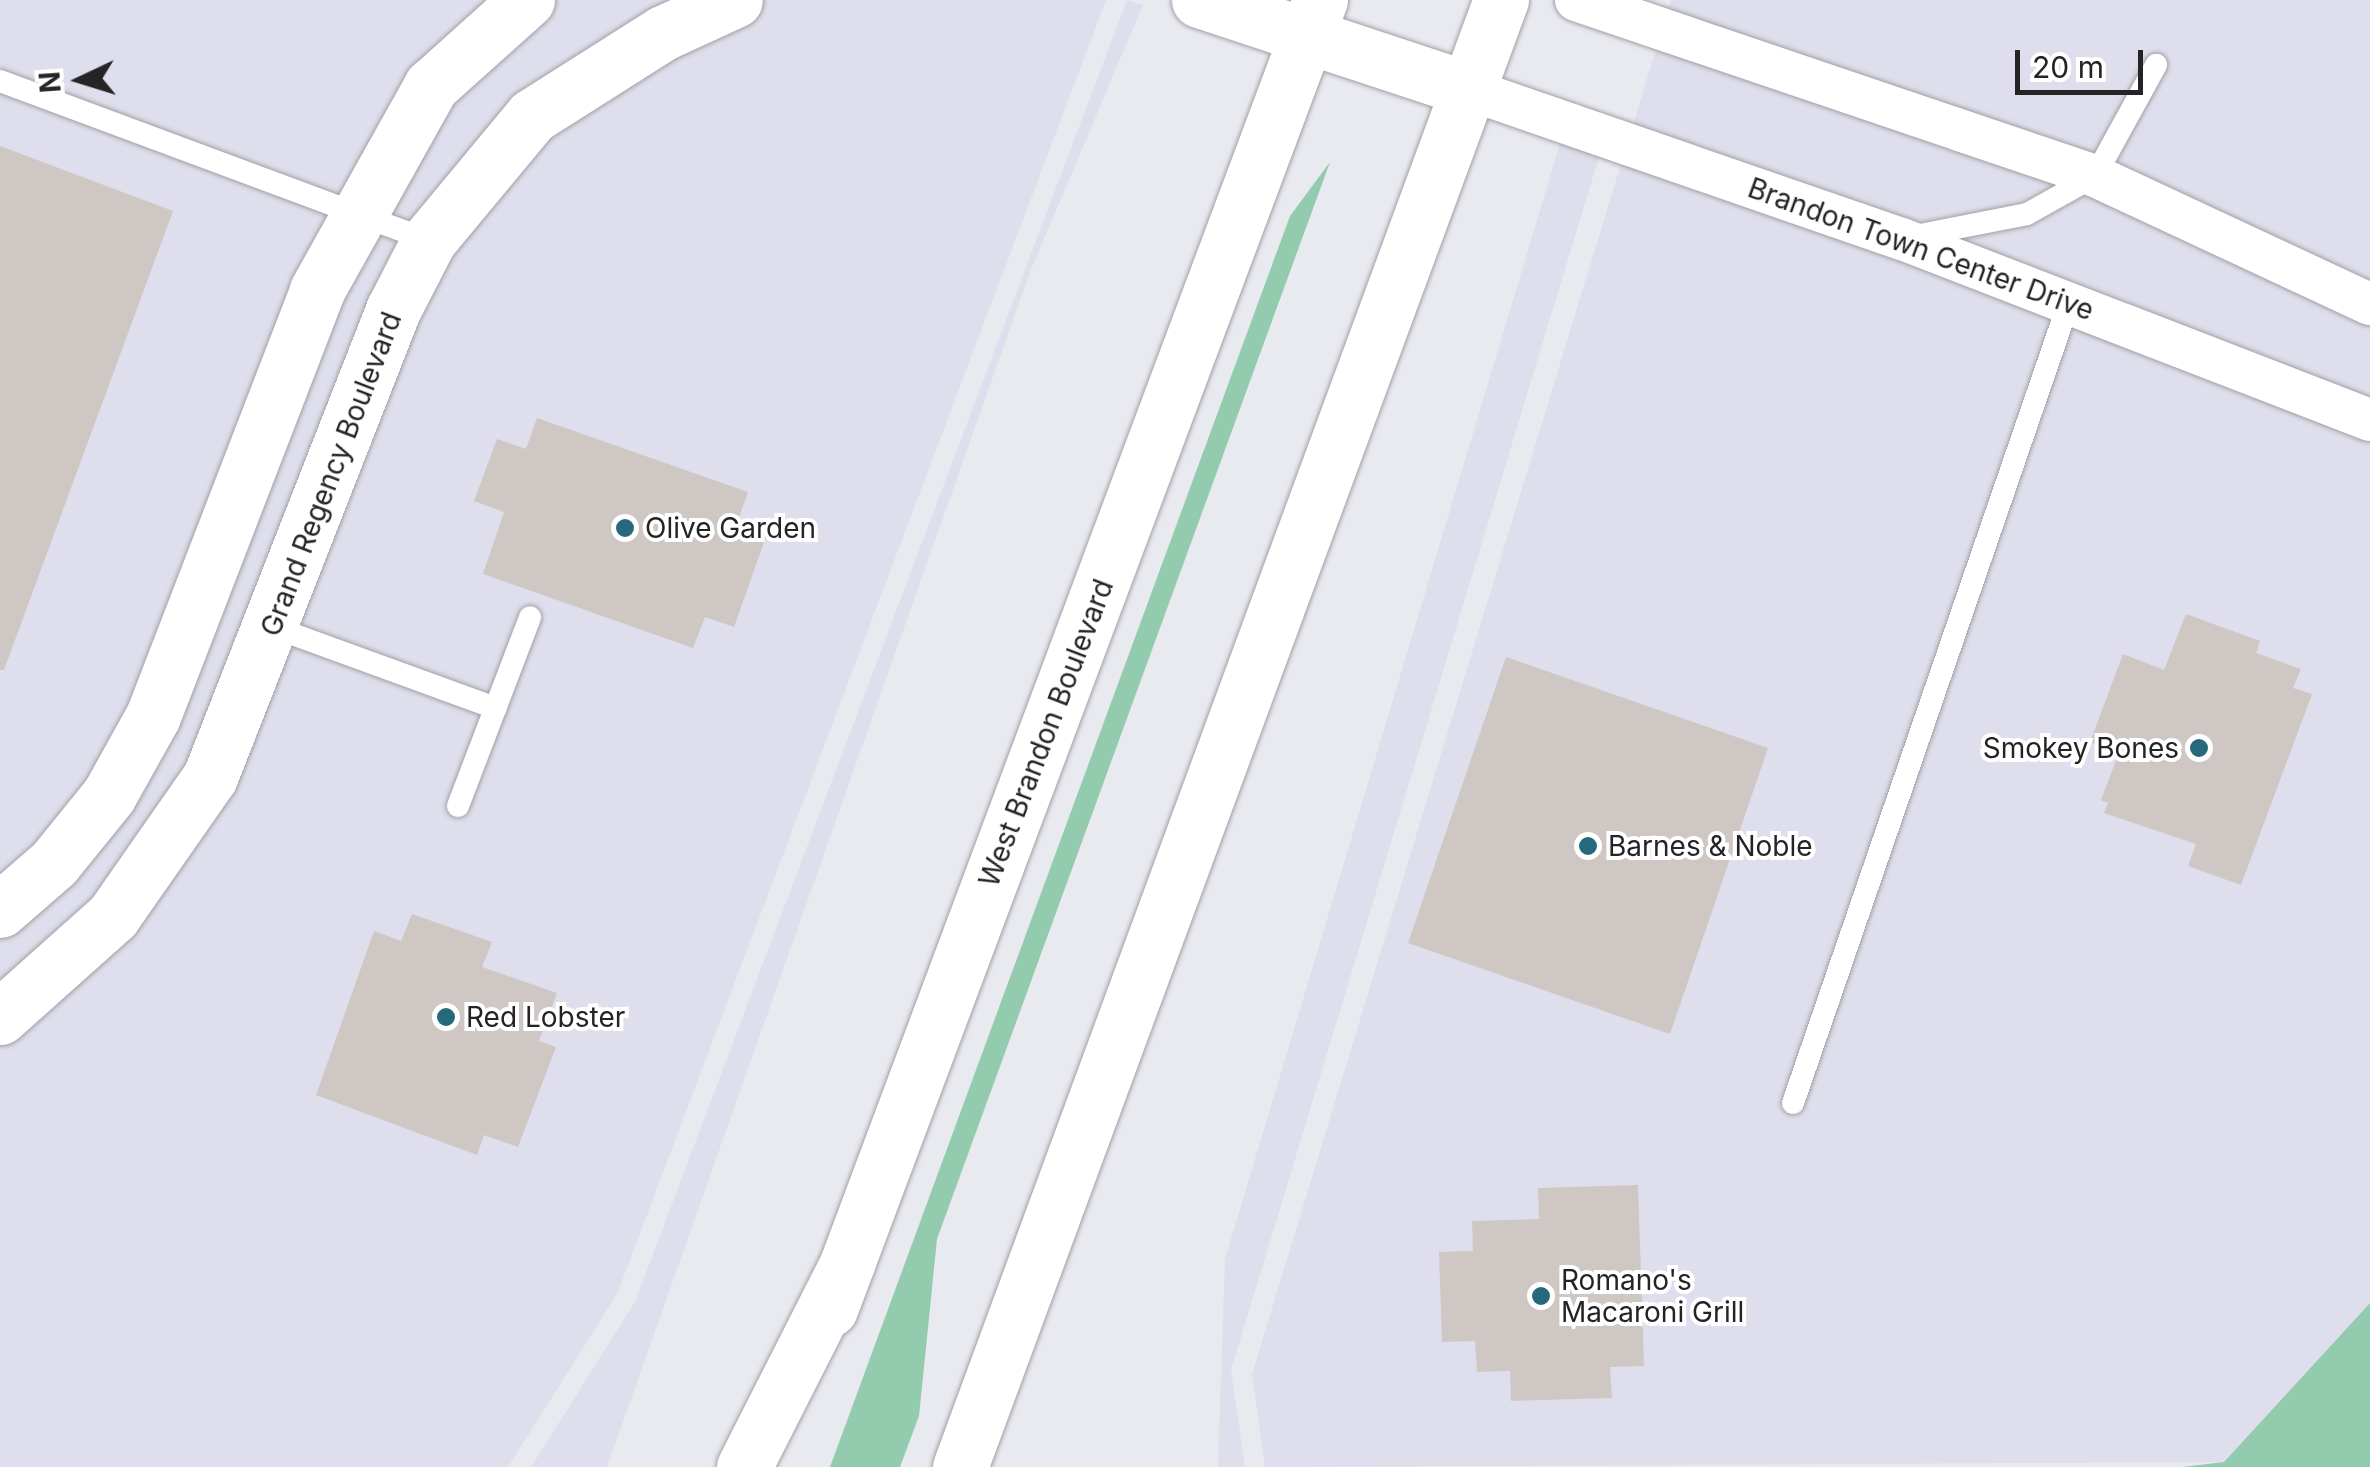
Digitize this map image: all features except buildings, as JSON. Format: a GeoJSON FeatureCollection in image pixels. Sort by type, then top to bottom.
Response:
{"type":"FeatureCollection","features":[{"type":"Feature","properties":{"kind":"main road"},"geometry":{"type":"LineString","coordinates":[[0,910],[54,863],[109,795],[153,716],[316,290],[431,86],[527,0]]}},
{"type":"Feature","properties":{"kind":"main road"},"geometry":{"type":"LineString","coordinates":[[1199,0],[1313,18],[1468,89]]}},
{"type":"Feature","properties":{"kind":"main road"},"geometry":{"type":"LineString","coordinates":[[960,1467],[1500,0]]}},
{"type":"Feature","properties":{"kind":"main road","name":"Grand Regency Boulevard"},"geometry":{"type":"LineString","coordinates":[[0,1018],[113,916],[172,839],[210,777],[393,310],[429,240],[532,116],[715,4]]}},
{"type":"Feature","properties":{"kind":"main road","name":"West Brandon Boulevard"},"geometry":{"type":"LineString","coordinates":[[772,1467],[1313,18]]}},
{"type":"Feature","properties":{"kind":"main road"},"geometry":{"type":"LineString","coordinates":[[198,598],[272,627]]}},
{"type":"Feature","properties":{"kind":"main road"},"geometry":{"type":"LineString","coordinates":[[744,1467],[847,1264]]}},
{"type":"Feature","properties":{"kind":"street"},"geometry":{"type":"LineString","coordinates":[[1576,0],[2095,176],[2370,304]]}},
{"type":"Feature","properties":{"kind":"street","name":"Brandon Town Center Drive"},"geometry":{"type":"LineString","coordinates":[[1468,89],[1902,238],[2370,420]]}},
{"type":"Feature","properties":{"kind":"lane"},"geometry":{"type":"LineString","coordinates":[[1902,238],[2027,214],[2095,176],[2156,65]]}},
{"type":"Feature","properties":{"kind":"lane"},"geometry":{"type":"LineString","coordinates":[[0,81],[429,240]]}},
{"type":"Feature","properties":{"kind":"lane"},"geometry":{"type":"LineString","coordinates":[[1793,1102],[2069,302]]}},
{"type":"Feature","properties":{"kind":"lane"},"geometry":{"type":"LineString","coordinates":[[458,806],[530,617]]}},
{"type":"Feature","properties":{"kind":"lane"},"geometry":{"type":"LineString","coordinates":[[272,627],[496,708]]}},
{"type":"Feature","properties":{"kind":"shaded area"},"geometry":{"type":"Polygon","coordinates":[[[0,0],[1106,0],[617,1294],[508,1467],[0,1467],[0,0]]]}},
{"type":"Feature","properties":{"kind":"shaded area"},"geometry":{"type":"Polygon","coordinates":[[[1127,0],[1143,5],[1030,272],[607,1467],[531,1467],[635,1302],[1127,0]]]}},
{"type":"Feature","properties":{"kind":"shaded area"},"geometry":{"type":"Polygon","coordinates":[[[1671,0],[2370,0],[2370,1303],[2224,1462],[1265,1467],[1252,1374],[1671,0]]]}},
{"type":"Feature","properties":{"kind":"shaded area"},"geometry":{"type":"Polygon","coordinates":[[[1560,144],[1599,157],[1231,1370],[1245,1467],[1218,1467],[1225,1259],[1560,144]]]}},
{"type":"Feature","properties":{"kind":"green space"},"geometry":{"type":"Polygon","coordinates":[[[1330,162],[937,1239],[919,1416],[900,1467],[830,1467],[1290,216],[1330,162]]]}},
{"type":"Feature","properties":{"kind":"green space"},"geometry":{"type":"Polygon","coordinates":[[[2370,1303],[2370,1467],[2182,1467],[2224,1462],[2370,1303]]]}},
{"type":"Feature","properties":{"kind":"place","name":"Olive Garden"},"geometry":{"type":"Point","coordinates":[625,528]}},
{"type":"Feature","properties":{"kind":"place","name":"Smokey Bones"},"geometry":{"type":"Point","coordinates":[2199,748]}},
{"type":"Feature","properties":{"kind":"place","name":"Barnes & Noble"},"geometry":{"type":"Point","coordinates":[1588,846]}},
{"type":"Feature","properties":{"kind":"place","name":"Red Lobster"},"geometry":{"type":"Point","coordinates":[446,1017]}},
{"type":"Feature","properties":{"kind":"place","name":"Romano's Macaroni Grill"},"geometry":{"type":"Point","coordinates":[1541,1296]}}]}
